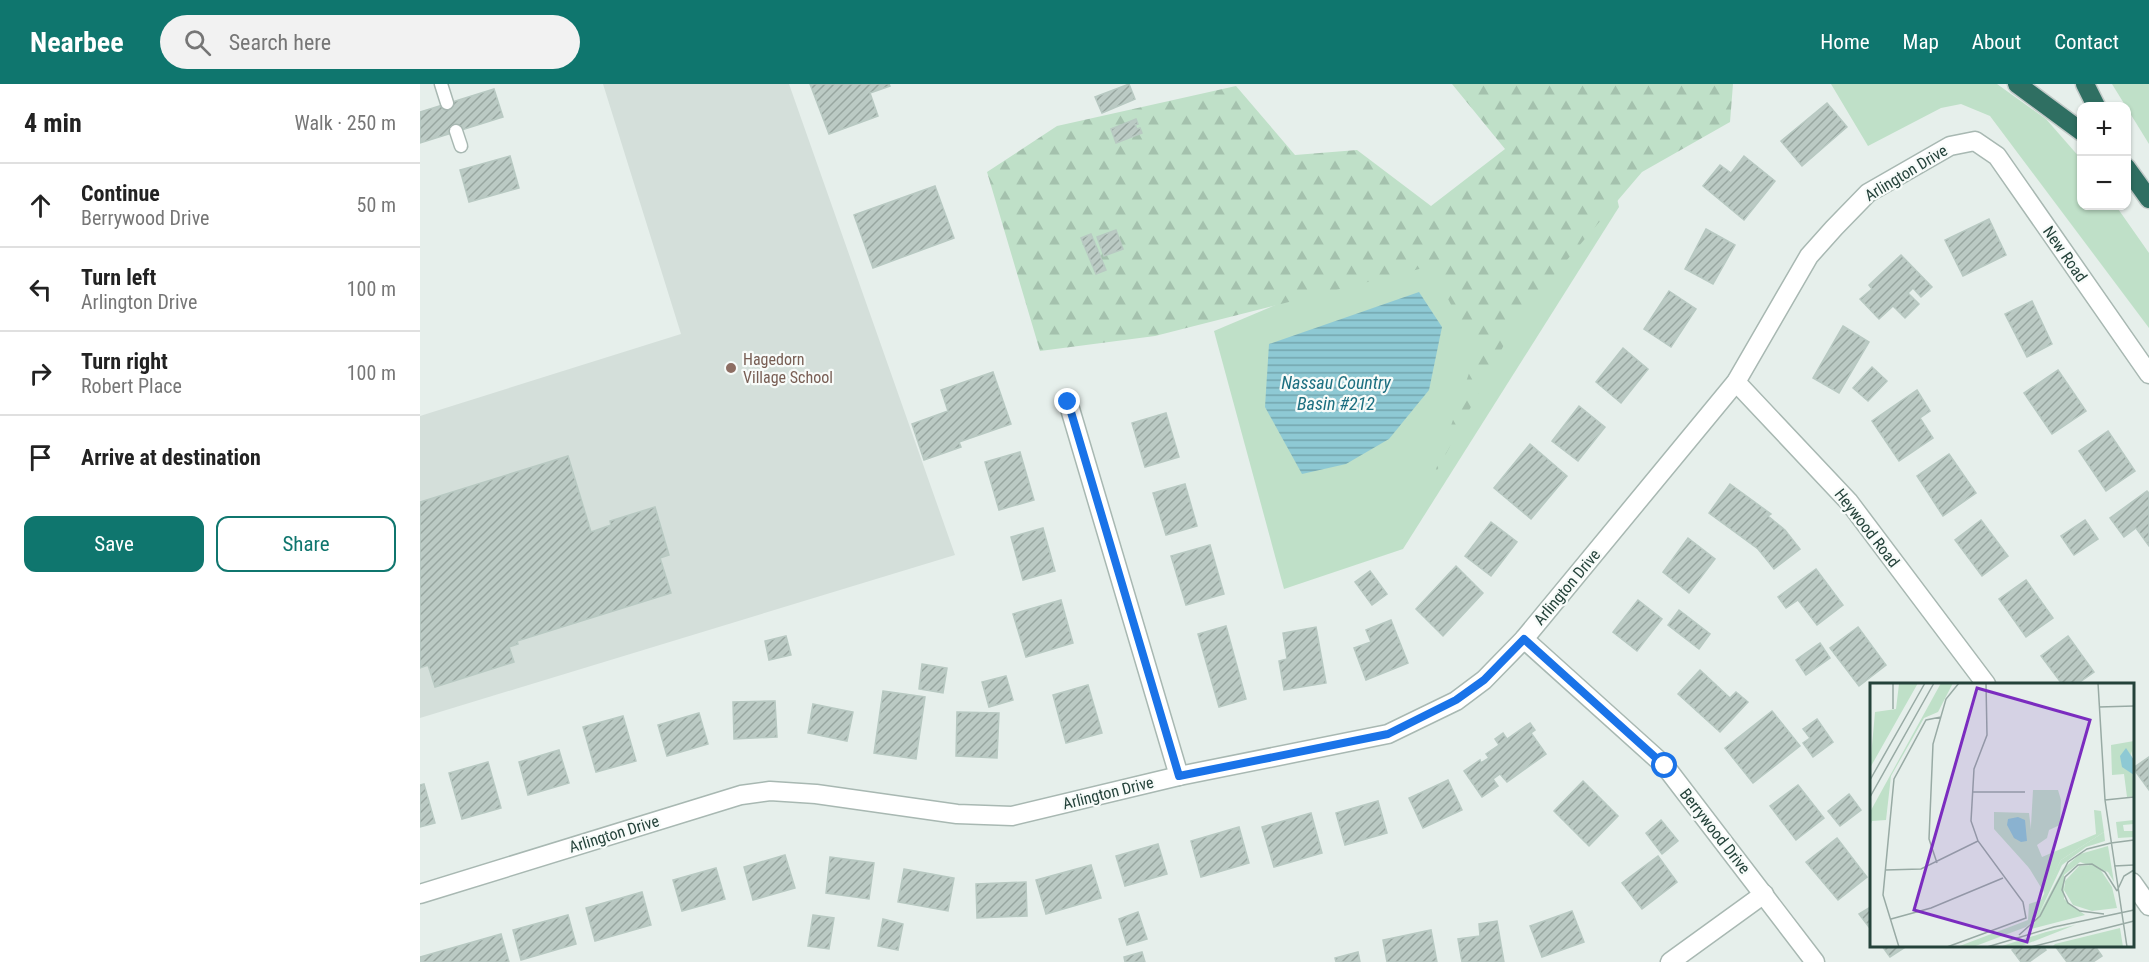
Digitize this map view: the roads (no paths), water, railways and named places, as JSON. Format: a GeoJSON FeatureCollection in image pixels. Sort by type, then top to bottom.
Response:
{"type":"FeatureCollection","features":[{"type":"Feature","properties":{"kind":"highway"},"geometry":{"type":"LineString","coordinates":[[2017,84],[2077,128]]}},
{"type":"Feature","properties":{"kind":"highway"},"geometry":{"type":"LineString","coordinates":[[2085,84],[2094,102]]}},
{"type":"Feature","properties":{"kind":"highway"},"geometry":{"type":"LineString","coordinates":[[2131,173],[2149,199]]}},
{"type":"Feature","properties":{"kind":"street","name":"New Road"},"geometry":{"type":"LineString","coordinates":[[1975,141],[1997,156],[2149,375]]}},
{"type":"Feature","properties":{"kind":"street","name":"Arlington Drive"},"geometry":{"type":"LineString","coordinates":[[420,894],[741,795],[770,792],[816,794],[957,814],[1012,816],[1179,776],[1388,734],[1456,700],[1484,680],[1524,639],[1736,382],[1809,256],[1868,193],[1950,146],[1975,141]]}},
{"type":"Feature","properties":{"kind":"street","name":"Heywood Road"},"geometry":{"type":"LineString","coordinates":[[1736,382],[1849,502],[1985,683]]}},
{"type":"Feature","properties":{"kind":"street"},"geometry":{"type":"LineString","coordinates":[[1068,402],[1179,776]]}},
{"type":"Feature","properties":{"kind":"street","name":"Berrywood Drive"},"geometry":{"type":"LineString","coordinates":[[1524,639],[1665,766],[1815,962]]}},
{"type":"Feature","properties":{"kind":"street"},"geometry":{"type":"LineString","coordinates":[[2134,884],[2149,906]]}},
{"type":"Feature","properties":{"kind":"street"},"geometry":{"type":"LineString","coordinates":[[1670,962],[1764,894]]}},
{"type":"Feature","properties":{"kind":"lane"},"geometry":{"type":"LineString","coordinates":[[441,84],[447,103]]}},
{"type":"Feature","properties":{"kind":"lane"},"geometry":{"type":"LineString","coordinates":[[456,131],[461,146]]}},
{"type":"Feature","properties":{"kind":"water","name":"Nassau Country Basin #212"},"geometry":{"type":"Polygon","coordinates":[[[1419,292],[1442,327],[1429,390],[1389,439],[1346,464],[1302,474],[1265,407],[1269,344],[1419,292]]]}},
{"type":"Feature","properties":{"kind":"place","name":"Hagedorn Village School"},"geometry":{"type":"Point","coordinates":[731,368]}}]}
